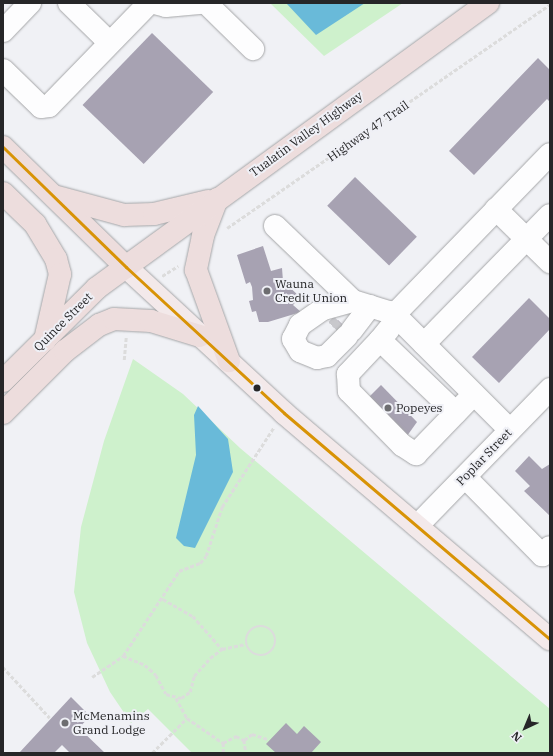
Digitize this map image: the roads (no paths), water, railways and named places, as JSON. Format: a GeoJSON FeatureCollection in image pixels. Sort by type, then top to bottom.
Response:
{"type":"FeatureCollection","features":[{"type":"Feature","properties":{"kind":"highway","name":"Tualatin Valley Highway"},"geometry":{"type":"LineString","coordinates":[[126,267],[217,199],[488,3]]}},
{"type":"Feature","properties":{"kind":"highway"},"geometry":{"type":"LineString","coordinates":[[3,147],[126,267]]}},
{"type":"Feature","properties":{"kind":"highway"},"geometry":{"type":"LineString","coordinates":[[3,193],[35,224],[56,259],[60,274],[45,340]]}},
{"type":"Feature","properties":{"kind":"highway"},"geometry":{"type":"LineString","coordinates":[[54,196],[124,215],[154,214],[217,199]]}},
{"type":"Feature","properties":{"kind":"highway"},"geometry":{"type":"LineString","coordinates":[[217,199],[201,241],[196,270],[228,361]]}},
{"type":"Feature","properties":{"kind":"highway","name":"Quince Street"},"geometry":{"type":"LineString","coordinates":[[3,381],[97,288],[126,267]]}},
{"type":"Feature","properties":{"kind":"highway"},"geometry":{"type":"LineString","coordinates":[[3,413],[65,351],[99,325],[114,319],[151,321],[200,336]]}},
{"type":"Feature","properties":{"kind":"main road"},"geometry":{"type":"LineString","coordinates":[[126,267],[284,413],[550,639]]}},
{"type":"Feature","properties":{"kind":"street"},"geometry":{"type":"LineString","coordinates":[[3,31],[30,3]]}},
{"type":"Feature","properties":{"kind":"street"},"geometry":{"type":"LineString","coordinates":[[69,3],[110,43]]}},
{"type":"Feature","properties":{"kind":"street"},"geometry":{"type":"LineString","coordinates":[[3,70],[41,107],[49,106],[149,3]]}},
{"type":"Feature","properties":{"kind":"street"},"geometry":{"type":"LineString","coordinates":[[155,3],[166,6],[202,3]]}},
{"type":"Feature","properties":{"kind":"street"},"geometry":{"type":"LineString","coordinates":[[206,3],[253,50]]}},
{"type":"Feature","properties":{"kind":"street"},"geometry":{"type":"LineString","coordinates":[[474,394],[416,454],[391,435],[349,391],[348,374],[380,340],[396,317],[496,209],[550,154]]}},
{"type":"Feature","properties":{"kind":"street"},"geometry":{"type":"LineString","coordinates":[[496,209],[550,262]]}},
{"type":"Feature","properties":{"kind":"street"},"geometry":{"type":"LineString","coordinates":[[424,344],[550,215]]}},
{"type":"Feature","properties":{"kind":"street"},"geometry":{"type":"LineString","coordinates":[[275,226],[351,320]]}},
{"type":"Feature","properties":{"kind":"street"},"geometry":{"type":"LineString","coordinates":[[351,320],[333,303],[300,325],[293,339],[300,351],[308,356],[351,320],[396,317],[510,430]]}},
{"type":"Feature","properties":{"kind":"street"},"geometry":{"type":"LineString","coordinates":[[380,340],[456,413]]}},
{"type":"Feature","properties":{"kind":"street","name":"Poplar Street"},"geometry":{"type":"LineString","coordinates":[[418,526],[550,389]]}},
{"type":"Feature","properties":{"kind":"street"},"geometry":{"type":"LineString","coordinates":[[465,477],[547,556]]}},
{"type":"Feature","properties":{"kind":"water"},"geometry":{"type":"Polygon","coordinates":[[[286,3],[365,3],[316,35],[286,3]]]}},
{"type":"Feature","properties":{"kind":"water"},"geometry":{"type":"Polygon","coordinates":[[[198,406],[228,439],[233,472],[195,548],[184,546],[176,538],[196,455],[194,415],[198,406]]]}},
{"type":"Feature","properties":{"kind":"tunnel"},"geometry":{"type":"LineString","coordinates":[[336,330],[342,324]]}},
{"type":"Feature","properties":{"kind":"place","name":"Wauna Credit Union"},"geometry":{"type":"Point","coordinates":[267,291]}},
{"type":"Feature","properties":{"kind":"place","name":"Popeyes"},"geometry":{"type":"Point","coordinates":[388,408]}},
{"type":"Feature","properties":{"kind":"place","name":"McMenamins Grand Lodge"},"geometry":{"type":"Point","coordinates":[65,723]}}]}
